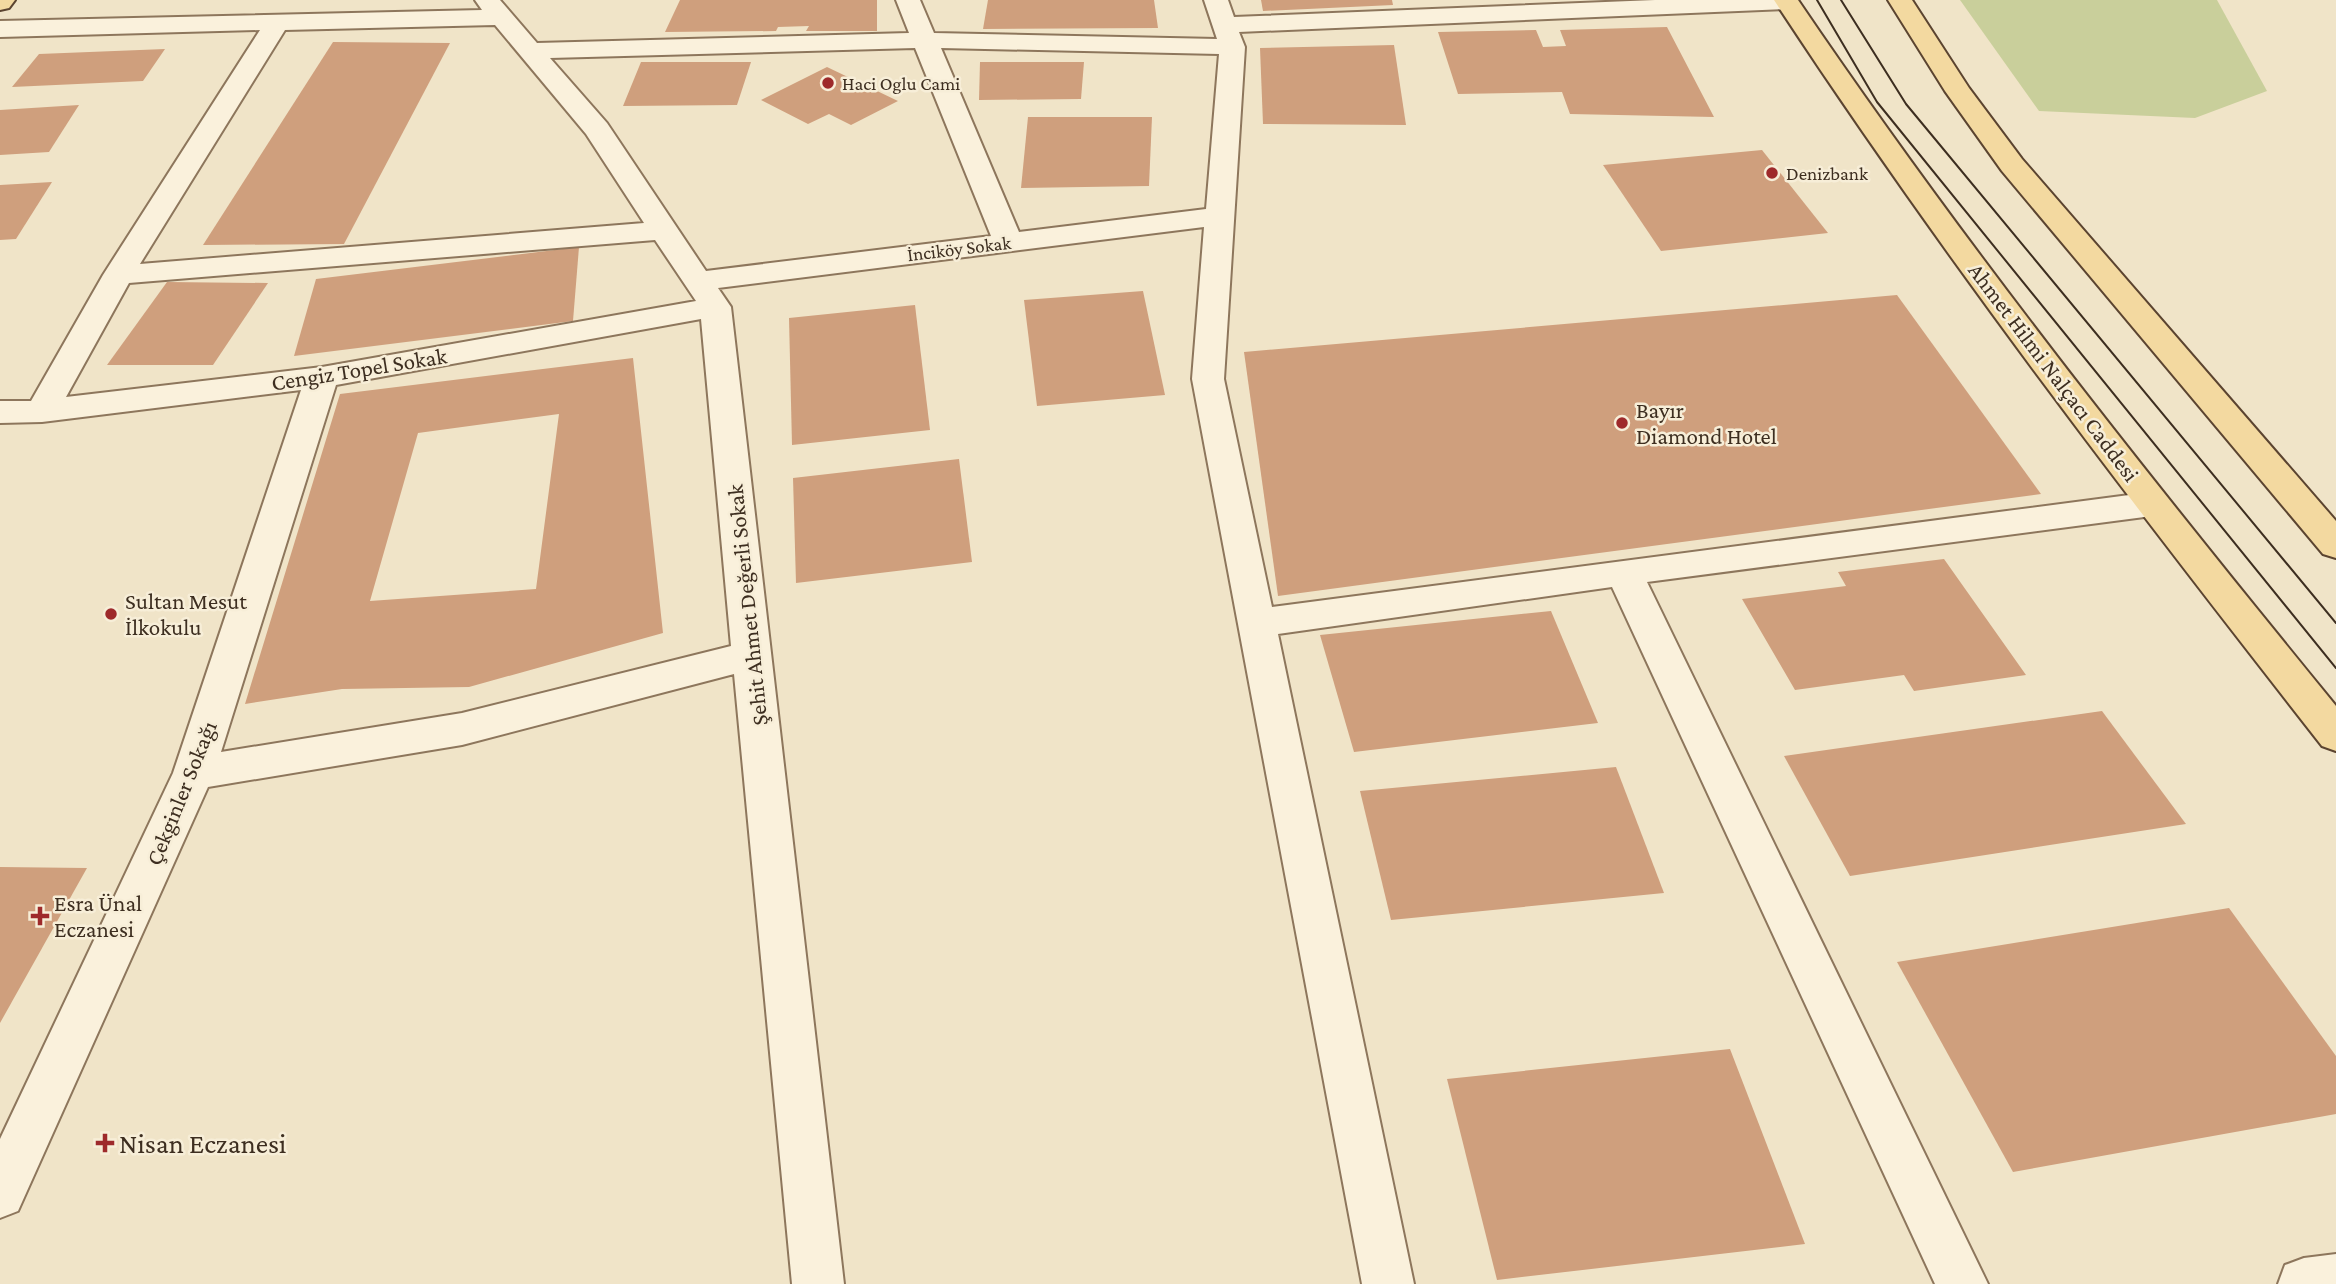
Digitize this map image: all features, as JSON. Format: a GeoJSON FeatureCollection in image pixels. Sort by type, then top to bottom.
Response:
{"type":"FeatureCollection","features":[{"type":"Feature","properties":{"kind":"main road"},"geometry":{"type":"LineString","coordinates":[[1900,0],[1958,91],[2012,165],[2336,545]]}},
{"type":"Feature","properties":{"kind":"main road","name":"Ahmet Hilmi Nalçacı Caddesi"},"geometry":{"type":"LineString","coordinates":[[1786,1],[1860,111],[2152,504],[2336,735]]}},
{"type":"Feature","properties":{"kind":"street"},"geometry":{"type":"LineString","coordinates":[[908,0],[1008,242]]}},
{"type":"Feature","properties":{"kind":"street"},"geometry":{"type":"LineString","coordinates":[[531,51],[925,40],[1224,24],[1786,1]]}},
{"type":"Feature","properties":{"kind":"street"},"geometry":{"type":"LineString","coordinates":[[0,29],[278,21],[494,8]]}},
{"type":"Feature","properties":{"kind":"street","name":"Şehit Ahmet Değerli Sokak"},"geometry":{"type":"LineString","coordinates":[[494,8],[597,129],[707,294],[752,655],[818,1284]]}},
{"type":"Feature","properties":{"kind":"street"},"geometry":{"type":"LineString","coordinates":[[42,411],[118,275],[278,21]]}},
{"type":"Feature","properties":{"kind":"street"},"geometry":{"type":"LineString","coordinates":[[1224,24],[1220,216],[1208,379],[1388,1284]]}},
{"type":"Feature","properties":{"kind":"street","name":"İnciköy Sokak"},"geometry":{"type":"LineString","coordinates":[[707,294],[1008,242],[1220,216]]}},
{"type":"Feature","properties":{"kind":"street"},"geometry":{"type":"LineString","coordinates":[[118,275],[664,230]]}},
{"type":"Feature","properties":{"kind":"street","name":"Cengiz Topel Sokak"},"geometry":{"type":"LineString","coordinates":[[0,412],[42,411],[322,377],[707,294]]}},
{"type":"Feature","properties":{"kind":"street","name":"Çekginler Sokağı"},"geometry":{"type":"LineString","coordinates":[[0,1194],[194,773],[322,377]]}},
{"type":"Feature","properties":{"kind":"street"},"geometry":{"type":"LineString","coordinates":[[1257,623],[1624,572],[2152,504]]}},
{"type":"Feature","properties":{"kind":"street"},"geometry":{"type":"LineString","coordinates":[[1624,572],[1962,1284]]}},
{"type":"Feature","properties":{"kind":"street"},"geometry":{"type":"LineString","coordinates":[[194,773],[463,729],[752,655]]}},
{"type":"Feature","properties":{"kind":"street"},"geometry":{"type":"LineString","coordinates":[[2304,1284],[2336,1280]]}},
{"type":"Feature","properties":{"kind":"green space"},"geometry":{"type":"Polygon","coordinates":[[[1960,0],[2217,0],[2267,91],[2195,118],[2039,111],[1960,0]]]}},
{"type":"Feature","properties":{"kind":"building"},"geometry":{"type":"Polygon","coordinates":[[[680,0],[877,0],[877,31],[806,31],[809,26],[778,27],[776,31],[665,32],[680,0]]]}},
{"type":"Feature","properties":{"kind":"building"},"geometry":{"type":"Polygon","coordinates":[[[988,0],[1154,0],[1158,28],[983,29],[988,0]]]}},
{"type":"Feature","properties":{"kind":"building"},"geometry":{"type":"Polygon","coordinates":[[[1261,0],[1392,0],[1393,5],[1263,11],[1261,0]]]}},
{"type":"Feature","properties":{"kind":"building"},"geometry":{"type":"Polygon","coordinates":[[[1667,27],[1714,117],[1570,114],[1562,92],[1458,94],[1438,32],[1536,30],[1543,47],[1566,46],[1560,30],[1667,27]]]}},
{"type":"Feature","properties":{"kind":"building"},"geometry":{"type":"Polygon","coordinates":[[[333,42],[450,43],[344,244],[203,245],[333,42]]]}},
{"type":"Feature","properties":{"kind":"building"},"geometry":{"type":"Polygon","coordinates":[[[1394,45],[1406,125],[1263,124],[1260,48],[1394,45]]]}},
{"type":"Feature","properties":{"kind":"building"},"geometry":{"type":"Polygon","coordinates":[[[165,49],[143,81],[12,87],[39,54],[165,49]]]}},
{"type":"Feature","properties":{"kind":"building"},"geometry":{"type":"Polygon","coordinates":[[[641,62],[751,62],[737,105],[623,106],[641,62]]]}},
{"type":"Feature","properties":{"kind":"building"},"geometry":{"type":"Polygon","coordinates":[[[980,62],[1084,62],[1081,99],[979,100],[980,62]]]}},
{"type":"Feature","properties":{"kind":"building","name":"Haci Oglu Cami"},"geometry":{"type":"Polygon","coordinates":[[[827,67],[898,101],[851,125],[829,114],[808,124],[761,100],[827,67]]]}},
{"type":"Feature","properties":{"kind":"building"},"geometry":{"type":"Polygon","coordinates":[[[79,105],[49,152],[0,155],[0,110],[79,105]]]}},
{"type":"Feature","properties":{"kind":"building"},"geometry":{"type":"Polygon","coordinates":[[[1028,117],[1152,117],[1149,186],[1021,188],[1028,117]]]}},
{"type":"Feature","properties":{"kind":"building"},"geometry":{"type":"Polygon","coordinates":[[[1762,150],[1828,233],[1661,251],[1603,165],[1762,150]]]}},
{"type":"Feature","properties":{"kind":"building"},"geometry":{"type":"Polygon","coordinates":[[[52,182],[16,239],[0,240],[0,185],[52,182]]]}},
{"type":"Feature","properties":{"kind":"building"},"geometry":{"type":"Polygon","coordinates":[[[579,247],[573,321],[294,356],[316,279],[579,247]]]}},
{"type":"Feature","properties":{"kind":"building"},"geometry":{"type":"Polygon","coordinates":[[[167,282],[268,283],[213,365],[107,365],[167,282]]]}},
{"type":"Feature","properties":{"kind":"building"},"geometry":{"type":"Polygon","coordinates":[[[1143,291],[1165,395],[1037,406],[1024,300],[1143,291]]]}},
{"type":"Feature","properties":{"kind":"building","name":"Bayır Diamond Hotel"},"geometry":{"type":"Polygon","coordinates":[[[1897,295],[2041,494],[1278,596],[1244,352],[1897,295]]]}},
{"type":"Feature","properties":{"kind":"building"},"geometry":{"type":"Polygon","coordinates":[[[915,305],[930,430],[792,445],[789,318],[915,305]]]}},
{"type":"Feature","properties":{"kind":"building"},"geometry":{"type":"Polygon","coordinates":[[[633,358],[663,633],[469,687],[342,689],[245,704],[340,394],[633,358]],[[559,414],[418,433],[370,601],[536,589],[559,414]]]}},
{"type":"Feature","properties":{"kind":"building"},"geometry":{"type":"Polygon","coordinates":[[[959,459],[972,562],[796,583],[793,478],[959,459]]]}},
{"type":"Feature","properties":{"kind":"building"},"geometry":{"type":"Polygon","coordinates":[[[1944,559],[2026,675],[1914,691],[1904,675],[1795,690],[1742,599],[1846,586],[1838,572],[1944,559]]]}},
{"type":"Feature","properties":{"kind":"building"},"geometry":{"type":"Polygon","coordinates":[[[1551,611],[1598,723],[1354,752],[1320,635],[1551,611]]]}},
{"type":"Feature","properties":{"kind":"building"},"geometry":{"type":"Polygon","coordinates":[[[2102,711],[2186,824],[1850,876],[1784,756],[2102,711]]]}},
{"type":"Feature","properties":{"kind":"building"},"geometry":{"type":"Polygon","coordinates":[[[1616,767],[1664,893],[1391,920],[1360,791],[1616,767]]]}},
{"type":"Feature","properties":{"kind":"building"},"geometry":{"type":"Polygon","coordinates":[[[0,867],[87,868],[0,1023],[0,867]]]}},
{"type":"Feature","properties":{"kind":"building"},"geometry":{"type":"Polygon","coordinates":[[[2229,908],[2336,1056],[2336,1114],[2013,1172],[1897,962],[2229,908]]]}},
{"type":"Feature","properties":{"kind":"building"},"geometry":{"type":"Polygon","coordinates":[[[1730,1049],[1805,1244],[1497,1280],[1447,1079],[1730,1049]]]}},
{"type":"Feature","properties":{"kind":"tram line"},"geometry":{"type":"LineString","coordinates":[[1817,0],[1877,102],[2336,668]]}},
{"type":"Feature","properties":{"kind":"tram line"},"geometry":{"type":"LineString","coordinates":[[1841,0],[1906,104],[2336,623]]}},
{"type":"Feature","properties":{"kind":"place","name":"Haci Oglu Cami"},"geometry":{"type":"Point","coordinates":[828,83]}},
{"type":"Feature","properties":{"kind":"place","name":"Denizbank"},"geometry":{"type":"Point","coordinates":[1772,173]}},
{"type":"Feature","properties":{"kind":"place","name":"Bayır Diamond Hotel"},"geometry":{"type":"Point","coordinates":[1622,423]}},
{"type":"Feature","properties":{"kind":"place","name":"Sultan Mesut İlkokulu"},"geometry":{"type":"Point","coordinates":[111,614]}},
{"type":"Feature","properties":{"kind":"place","name":"Esra Ünal Eczanesi"},"geometry":{"type":"Point","coordinates":[40,916]}},
{"type":"Feature","properties":{"kind":"place","name":"Nisan Eczanesi"},"geometry":{"type":"Point","coordinates":[105,1143]}}]}
